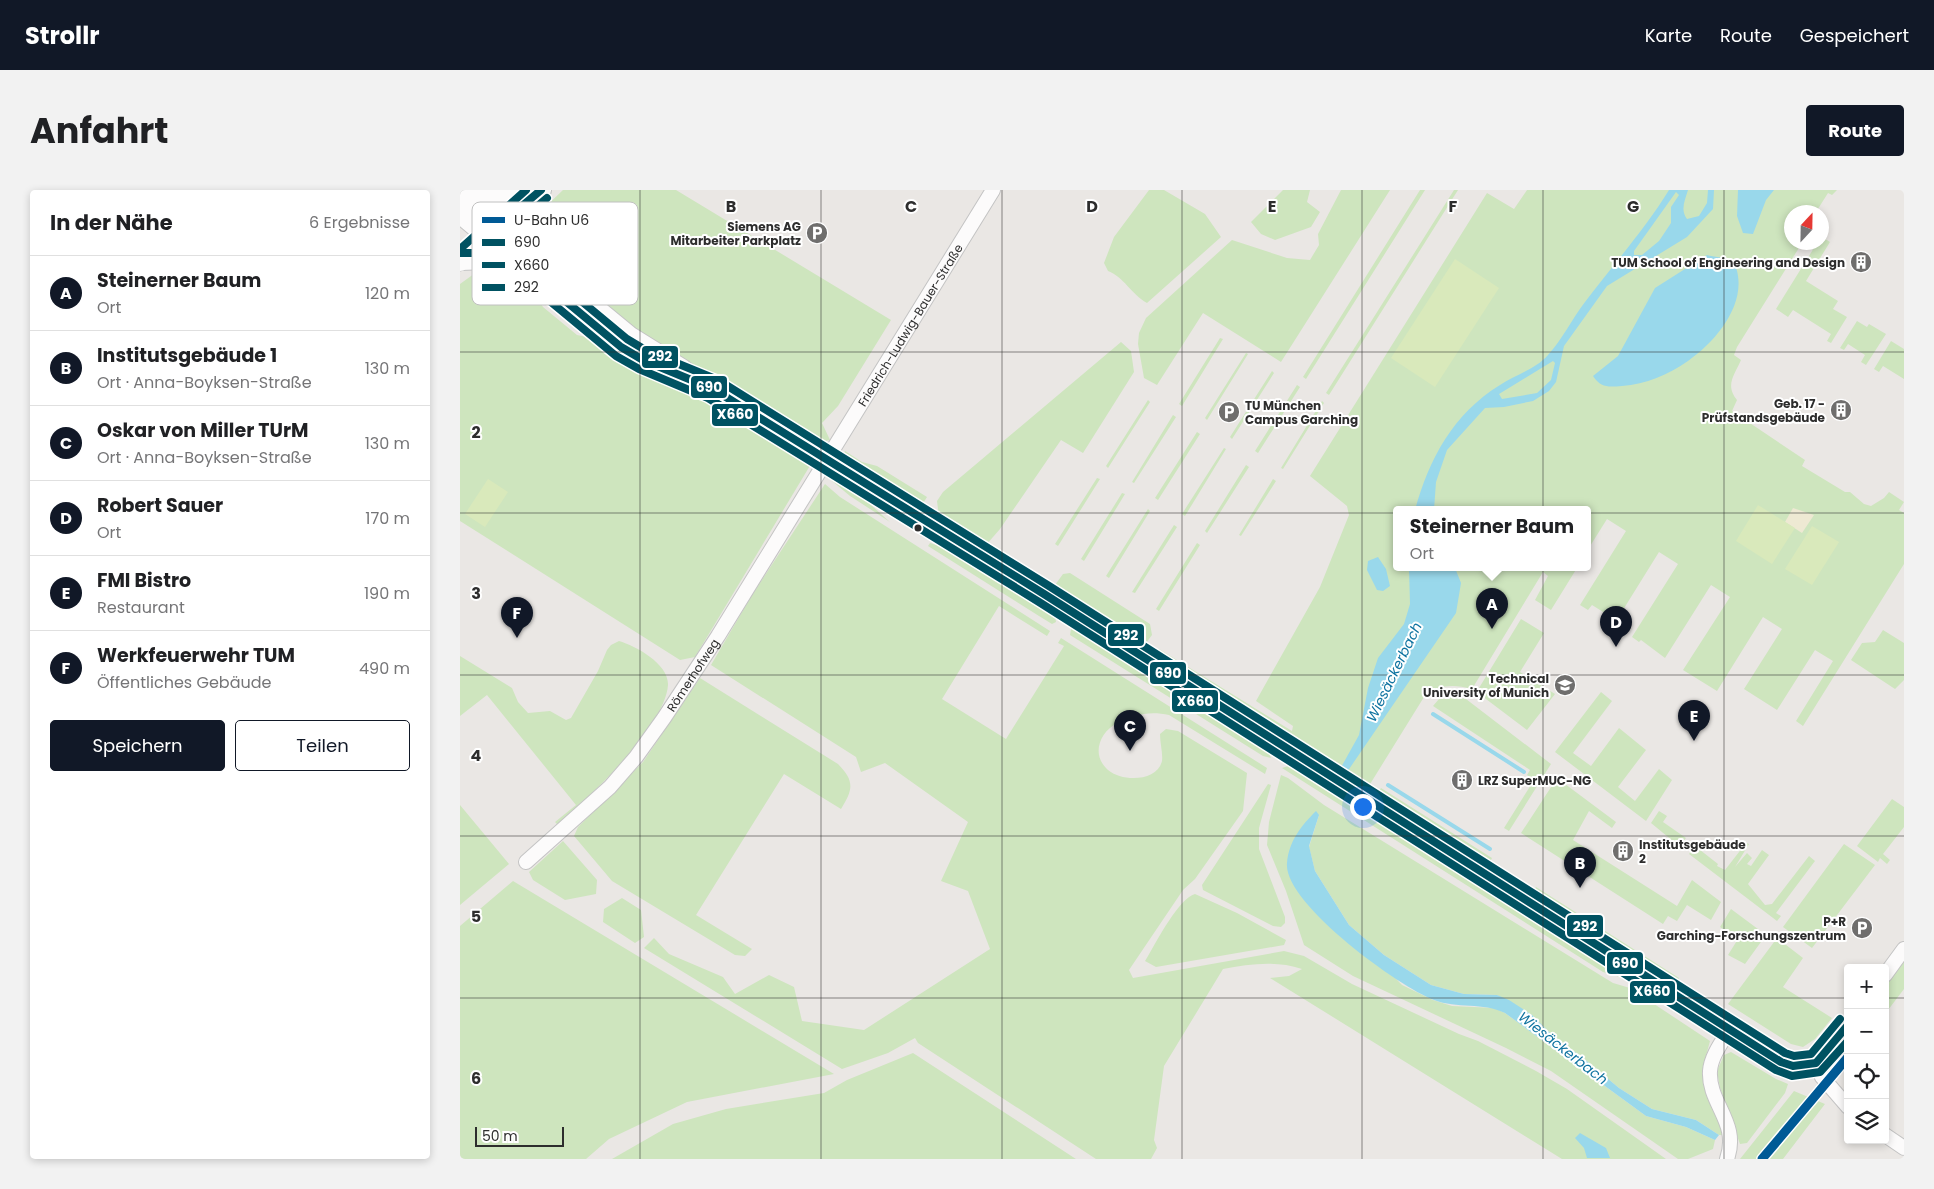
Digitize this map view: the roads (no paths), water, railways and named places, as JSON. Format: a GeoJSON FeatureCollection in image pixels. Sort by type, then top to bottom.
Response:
{"type":"FeatureCollection","features":[{"type":"Feature","properties":{"kind":"main road"},"geometry":{"type":"LineString","coordinates":[[460,191],[476,197],[490,198],[539,192]]}},
{"type":"Feature","properties":{"kind":"main road"},"geometry":{"type":"LineString","coordinates":[[460,191],[472,205]]}},
{"type":"Feature","properties":{"kind":"main road"},"geometry":{"type":"LineString","coordinates":[[527,202],[539,192]]}},
{"type":"Feature","properties":{"kind":"main road"},"geometry":{"type":"LineString","coordinates":[[460,213],[472,219]]}},
{"type":"Feature","properties":{"kind":"street","name":"Friedrich-Ludwig-Bauer-Straße"},"geometry":{"type":"LineString","coordinates":[[825,460],[993,190]]}},
{"type":"Feature","properties":{"kind":"street"},"geometry":{"type":"LineString","coordinates":[[460,263],[472,252]]}},
{"type":"Feature","properties":{"kind":"street"},"geometry":{"type":"LineString","coordinates":[[570,305],[621,347],[643,360],[712,390]]}},
{"type":"Feature","properties":{"kind":"street"},"geometry":{"type":"LineString","coordinates":[[595,305],[631,334],[684,367],[712,390],[1051,599],[1780,1062],[1793,1066],[1816,1063],[1844,1030]]}},
{"type":"Feature","properties":{"kind":"street","name":"Römerhofweg"},"geometry":{"type":"LineString","coordinates":[[526,862],[610,787],[636,757],[718,636],[825,460]]}},
{"type":"Feature","properties":{"kind":"street"},"geometry":{"type":"LineString","coordinates":[[1889,970],[1904,949]]}},
{"type":"Feature","properties":{"kind":"street"},"geometry":{"type":"LineString","coordinates":[[1727,1159],[1732,1140],[1731,1132],[1717,1098],[1710,1072],[1714,1057],[1730,1030]]}},
{"type":"Feature","properties":{"kind":"street"},"geometry":{"type":"LineString","coordinates":[[1816,1063],[1822,1077],[1844,1102]]}},
{"type":"Feature","properties":{"kind":"street"},"geometry":{"type":"LineString","coordinates":[[1889,1138],[1904,1148]]}},
{"type":"Feature","properties":{"kind":"water"},"geometry":{"type":"Polygon","coordinates":[[[1669,190],[1688,190],[1684,205],[1687,219],[1699,216],[1707,203],[1708,190],[1714,190],[1713,209],[1687,237],[1607,286],[1564,346],[1556,382],[1549,391],[1533,401],[1504,407],[1485,408],[1447,450],[1436,482],[1434,506],[1416,506],[1436,456],[1456,424],[1483,397],[1506,381],[1538,364],[1548,355],[1585,302],[1639,233],[1669,190]],[[1676,192],[1634,251],[1634,255],[1642,255],[1659,241],[1671,223],[1671,207],[1679,195],[1676,192]],[[1553,361],[1499,394],[1502,399],[1537,393],[1551,380],[1555,363],[1553,361]]]}},
{"type":"Feature","properties":{"kind":"water"},"geometry":{"type":"Polygon","coordinates":[[[1738,190],[1774,190],[1766,200],[1753,234],[1743,233],[1737,216],[1738,190]]]}},
{"type":"Feature","properties":{"kind":"water"},"geometry":{"type":"Polygon","coordinates":[[[1707,255],[1724,259],[1731,263],[1736,267],[1738,276],[1736,301],[1725,324],[1717,335],[1698,354],[1673,371],[1656,378],[1622,386],[1609,386],[1599,383],[1593,376],[1618,356],[1655,288],[1707,255]]]}},
{"type":"Feature","properties":{"kind":"water"},"geometry":{"type":"Polygon","coordinates":[[[1378,557],[1386,569],[1390,586],[1383,591],[1377,590],[1367,570],[1368,561],[1378,557]]]}},
{"type":"Feature","properties":{"kind":"water","name":"Wiesäckerbach"},"geometry":{"type":"Polygon","coordinates":[[[1409,571],[1456,571],[1461,583],[1456,613],[1345,775],[1339,771],[1359,735],[1368,688],[1378,658],[1404,624],[1410,604],[1409,571]]]}},
{"type":"Feature","properties":{"kind":"water","name":"Wiesäckerbach"},"geometry":{"type":"Polygon","coordinates":[[[1316,811],[1319,815],[1309,846],[1315,871],[1349,925],[1384,955],[1431,985],[1464,994],[1497,995],[1509,1000],[1532,1015],[1554,1037],[1619,1088],[1652,1109],[1696,1120],[1719,1135],[1715,1140],[1686,1127],[1646,1116],[1505,1013],[1488,1008],[1443,1003],[1434,1000],[1396,979],[1346,942],[1303,899],[1291,880],[1287,863],[1293,841],[1305,822],[1316,811]]]}},
{"type":"Feature","properties":{"kind":"water"},"geometry":{"type":"Polygon","coordinates":[[[1580,1133],[1606,1148],[1610,1158],[1587,1158],[1584,1148],[1575,1138],[1580,1133]]]}},
{"type":"Feature","properties":{"kind":"waterway"},"geometry":{"type":"LineString","coordinates":[[1433,714],[1524,772]]}},
{"type":"Feature","properties":{"kind":"waterway"},"geometry":{"type":"LineString","coordinates":[[1388,785],[1490,849]]}},
{"type":"Feature","properties":{"kind":"metro line","name":"U6"},"geometry":{"type":"LineString","coordinates":[[1762,1159],[1844,1062]]}},
{"type":"Feature","properties":{"kind":"place","name":"Siemens AG Mitarbeiter Parkplatz"},"geometry":{"type":"Point","coordinates":[817,233]}},
{"type":"Feature","properties":{"kind":"place","name":"TUM School of Engineering and Design"},"geometry":{"type":"Point","coordinates":[1861,262]}},
{"type":"Feature","properties":{"kind":"place","name":"Geb. 17 - Prüfstandsgebäude"},"geometry":{"type":"Point","coordinates":[1841,410]}},
{"type":"Feature","properties":{"kind":"place","name":"TU München Campus Garching"},"geometry":{"type":"Point","coordinates":[1229,412]}},
{"type":"Feature","properties":{"kind":"place","name":"Steinerner Baum"},"geometry":{"type":"Point","coordinates":[1492,629]}},
{"type":"Feature","properties":{"kind":"place","name":"Werkfeuerwehr TUM"},"geometry":{"type":"Point","coordinates":[517,638]}},
{"type":"Feature","properties":{"kind":"place","name":"Robert Sauer"},"geometry":{"type":"Point","coordinates":[1616,647]}},
{"type":"Feature","properties":{"kind":"place","name":"Technical University of Munich"},"geometry":{"type":"Point","coordinates":[1565,685]}},
{"type":"Feature","properties":{"kind":"place","name":"FMI Bistro"},"geometry":{"type":"Point","coordinates":[1694,741]}},
{"type":"Feature","properties":{"kind":"place","name":"Oskar von Miller TUrM"},"geometry":{"type":"Point","coordinates":[1130,751]}},
{"type":"Feature","properties":{"kind":"place","name":"LRZ SuperMUC-NG"},"geometry":{"type":"Point","coordinates":[1462,780]}},
{"type":"Feature","properties":{"kind":"place","name":"Institutsgebäude 2"},"geometry":{"type":"Point","coordinates":[1623,851]}},
{"type":"Feature","properties":{"kind":"place","name":"Institutsgebäude 1"},"geometry":{"type":"Point","coordinates":[1580,888]}},
{"type":"Feature","properties":{"kind":"place","name":"P+R Garching-Forschungszentrum"},"geometry":{"type":"Point","coordinates":[1862,928]}}]}
